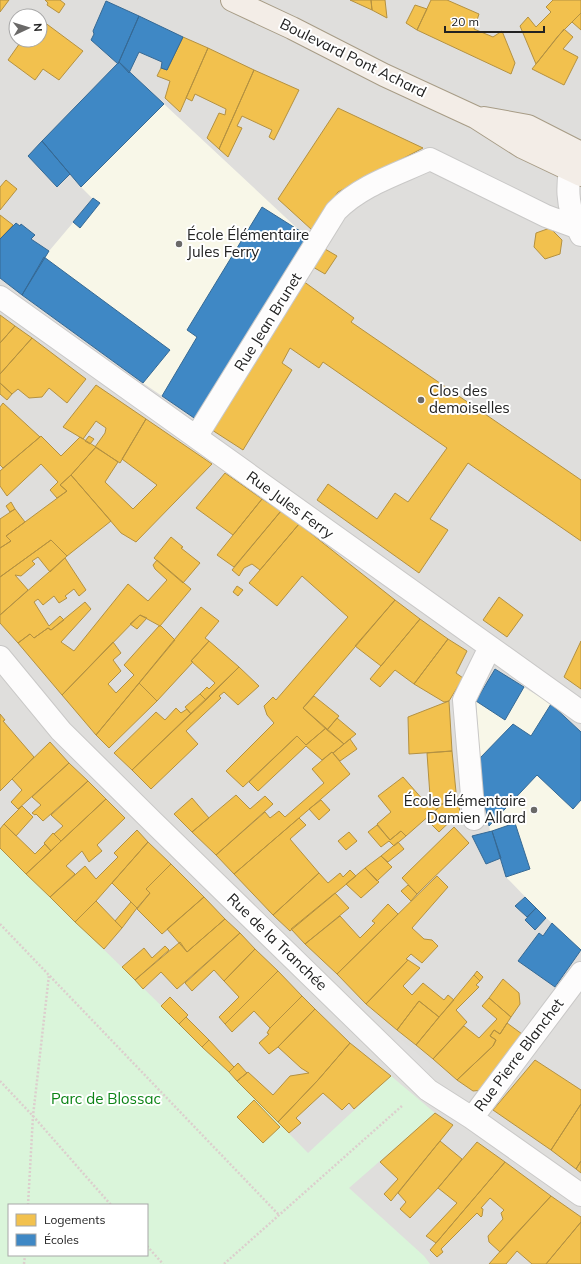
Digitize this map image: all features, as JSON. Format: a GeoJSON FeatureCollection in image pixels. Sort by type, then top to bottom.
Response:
{"type":"FeatureCollection","features":[{"type":"Feature","properties":{"kind":"main road","name":"Boulevard Pont Achard"},"geometry":{"type":"LineString","coordinates":[[232,0],[292,28],[384,75],[475,117],[528,126],[577,162]]}},
{"type":"Feature","properties":{"kind":"street","name":"Rue Jean Brunet"},"geometry":{"type":"LineString","coordinates":[[196,437],[336,211],[346,201],[362,191],[430,159],[579,231]]}},
{"type":"Feature","properties":{"kind":"street"},"geometry":{"type":"LineString","coordinates":[[577,162],[568,182],[568,194],[572,217],[579,231]]}},
{"type":"Feature","properties":{"kind":"street","name":"Rue Jules Ferry"},"geometry":{"type":"LineString","coordinates":[[0,297],[581,712]]}},
{"type":"Feature","properties":{"kind":"street"},"geometry":{"type":"LineString","coordinates":[[474,819],[464,700],[490,647]]}},
{"type":"Feature","properties":{"kind":"street","name":"Rue de la Tranchée"},"geometry":{"type":"LineString","coordinates":[[0,657],[62,731],[153,822],[428,1090],[472,1118],[581,1195]]}},
{"type":"Feature","properties":{"kind":"street","name":"Rue Pierre Blanchet"},"geometry":{"type":"LineString","coordinates":[[472,1118],[581,973]]}},
{"type":"Feature","properties":{"kind":"path"},"geometry":{"type":"LineString","coordinates":[[0,924],[279,1215]]}},
{"type":"Feature","properties":{"kind":"path"},"geometry":{"type":"LineString","coordinates":[[28,1204],[32,1116],[49,975]]}},
{"type":"Feature","properties":{"kind":"path"},"geometry":{"type":"LineString","coordinates":[[0,1081],[110,1204]]}},
{"type":"Feature","properties":{"kind":"path"},"geometry":{"type":"LineString","coordinates":[[224,1264],[408,1100]]}},
{"type":"Feature","properties":{"kind":"path"},"geometry":{"type":"LineString","coordinates":[[148,1247],[163,1264]]}},
{"type":"Feature","properties":{"kind":"shaded area"},"geometry":{"type":"Polygon","coordinates":[[[0,0],[581,0],[581,1264],[0,1264],[0,0]]]}},
{"type":"Feature","properties":{"kind":"shaded area","name":"École Élémentaire Jules Ferry"},"geometry":{"type":"Polygon","coordinates":[[[164,104],[299,230],[197,420],[143,383],[22,295],[44,257],[93,199],[81,187],[164,104]]]}},
{"type":"Feature","properties":{"kind":"shaded area","name":"École Élémentaire Damien Allard"},"geometry":{"type":"Polygon","coordinates":[[[495,669],[551,704],[581,732],[581,952],[506,877],[492,831],[490,831],[483,795],[476,701],[495,669]]]}},
{"type":"Feature","properties":{"kind":"shaded area"},"geometry":{"type":"Polygon","coordinates":[[[398,1037],[433,1066],[425,1076],[390,1047],[398,1037]]]}},
{"type":"Feature","properties":{"kind":"green space","name":"Parc de Blossac"},"geometry":{"type":"Polygon","coordinates":[[[0,848],[229,1072],[308,1153],[391,1076],[435,1113],[349,1188],[424,1256],[430,1264],[0,1264],[0,848]]]}},
{"type":"Feature","properties":{"kind":"building: Logements"},"geometry":{"type":"Polygon","coordinates":[[[0,0],[9,0],[0,12],[0,0]]]}},
{"type":"Feature","properties":{"kind":"building: Logements"},"geometry":{"type":"Polygon","coordinates":[[[45,0],[60,0],[65,4],[59,13],[47,5],[48,3],[45,0]]]}},
{"type":"Feature","properties":{"kind":"building: Logements"},"geometry":{"type":"Polygon","coordinates":[[[350,0],[371,0],[372,10],[350,0]]]}},
{"type":"Feature","properties":{"kind":"building: Logements"},"geometry":{"type":"Polygon","coordinates":[[[371,0],[385,0],[387,18],[372,10],[371,0]]]}},
{"type":"Feature","properties":{"kind":"building: Logements"},"geometry":{"type":"Polygon","coordinates":[[[431,0],[447,0],[479,14],[474,29],[493,37],[502,31],[515,63],[511,74],[417,30],[431,0]]]}},
{"type":"Feature","properties":{"kind":"building: Logements"},"geometry":{"type":"Polygon","coordinates":[[[553,0],[581,0],[581,13],[558,36],[536,64],[520,26],[528,17],[536,27],[551,12],[546,7],[553,0]]]}},
{"type":"Feature","properties":{"kind":"building: Logements"},"geometry":{"type":"Polygon","coordinates":[[[415,5],[427,9],[417,30],[406,23],[415,5]]]}},
{"type":"Feature","properties":{"kind":"building: Logements"},"geometry":{"type":"Polygon","coordinates":[[[581,13],[581,30],[572,22],[581,13]]]}},
{"type":"Feature","properties":{"kind":"building: Logements"},"geometry":{"type":"Polygon","coordinates":[[[48,25],[83,51],[59,80],[43,69],[35,80],[8,60],[16,48],[48,48],[48,25]]]}},
{"type":"Feature","properties":{"kind":"building: Logements"},"geometry":{"type":"Polygon","coordinates":[[[564,29],[573,37],[563,49],[578,57],[564,85],[532,69],[564,29]]]}},
{"type":"Feature","properties":{"kind":"building: Logements"},"geometry":{"type":"Polygon","coordinates":[[[183,37],[208,48],[180,112],[165,98],[170,81],[157,76],[161,68],[167,70],[183,37]]]}},
{"type":"Feature","properties":{"kind":"building: Logements"},"geometry":{"type":"Polygon","coordinates":[[[208,48],[254,70],[219,149],[207,138],[219,113],[225,115],[226,109],[195,94],[192,101],[186,98],[208,48]]]}},
{"type":"Feature","properties":{"kind":"building: Logements"},"geometry":{"type":"Polygon","coordinates":[[[254,70],[299,90],[274,140],[269,137],[272,130],[242,116],[237,126],[242,128],[228,157],[219,149],[254,70]]]}},
{"type":"Feature","properties":{"kind":"building: Logements"},"geometry":{"type":"Polygon","coordinates":[[[338,108],[423,148],[338,192],[312,230],[278,199],[338,108]]]}},
{"type":"Feature","properties":{"kind":"building: Logements"},"geometry":{"type":"Polygon","coordinates":[[[6,180],[17,189],[0,210],[0,187],[6,180]]]}},
{"type":"Feature","properties":{"kind":"building: Logements"},"geometry":{"type":"Polygon","coordinates":[[[0,215],[13,225],[0,239],[0,215]]]}},
{"type":"Feature","properties":{"kind":"building: Logements"},"geometry":{"type":"Polygon","coordinates":[[[550,228],[562,240],[560,254],[545,259],[534,247],[536,233],[550,228]]]}},
{"type":"Feature","properties":{"kind":"building: Logements"},"geometry":{"type":"Polygon","coordinates":[[[325,249],[337,256],[325,274],[313,267],[325,249]]]}},
{"type":"Feature","properties":{"kind":"building: Logements","name":"Clos des demoiselles"},"geometry":{"type":"Polygon","coordinates":[[[303,281],[354,318],[351,322],[581,480],[581,541],[468,463],[430,519],[448,530],[419,573],[317,500],[328,484],[377,519],[395,493],[408,502],[447,448],[323,362],[319,368],[290,348],[282,363],[292,370],[243,450],[212,430],[303,281]]]}},
{"type":"Feature","properties":{"kind":"building: Logements"},"geometry":{"type":"Polygon","coordinates":[[[0,315],[15,326],[0,343],[0,315]]]}},
{"type":"Feature","properties":{"kind":"building: Logements"},"geometry":{"type":"Polygon","coordinates":[[[15,326],[32,338],[0,374],[0,343],[15,326]]]}},
{"type":"Feature","properties":{"kind":"building: Logements"},"geometry":{"type":"Polygon","coordinates":[[[32,338],[86,379],[67,403],[49,388],[42,397],[29,398],[18,389],[12,394],[0,383],[0,374],[32,338]]]}},
{"type":"Feature","properties":{"kind":"building: Logements"},"geometry":{"type":"Polygon","coordinates":[[[0,383],[12,394],[7,400],[0,394],[0,383]]]}},
{"type":"Feature","properties":{"kind":"building: Logements"},"geometry":{"type":"Polygon","coordinates":[[[96,385],[146,419],[120,463],[95,447],[105,433],[106,428],[96,421],[83,439],[63,427],[96,385]]]}},
{"type":"Feature","properties":{"kind":"building: Logements"},"geometry":{"type":"Polygon","coordinates":[[[3,403],[40,437],[3,468],[0,465],[0,407],[3,403]]]}},
{"type":"Feature","properties":{"kind":"building: Logements"},"geometry":{"type":"Polygon","coordinates":[[[146,419],[212,464],[136,542],[121,533],[71,475],[96,447],[118,462],[105,482],[133,509],[157,485],[122,459],[146,419]]]}},
{"type":"Feature","properties":{"kind":"building: Logements"},"geometry":{"type":"Polygon","coordinates":[[[41,436],[61,456],[80,437],[96,447],[60,485],[67,491],[57,498],[50,490],[58,482],[41,464],[7,496],[0,486],[0,471],[41,436]]]}},
{"type":"Feature","properties":{"kind":"building: Logements"},"geometry":{"type":"Polygon","coordinates":[[[89,436],[94,439],[90,444],[85,441],[89,436]]]}},
{"type":"Feature","properties":{"kind":"building: Logements"},"geometry":{"type":"Polygon","coordinates":[[[225,473],[262,499],[233,535],[196,508],[225,473]]]}},
{"type":"Feature","properties":{"kind":"building: Logements"},"geometry":{"type":"Polygon","coordinates":[[[71,475],[111,521],[67,556],[51,540],[0,577],[0,548],[11,541],[6,536],[67,491],[60,485],[71,475]]]}},
{"type":"Feature","properties":{"kind":"building: Logements"},"geometry":{"type":"Polygon","coordinates":[[[262,499],[281,511],[234,567],[217,555],[262,499]]]}},
{"type":"Feature","properties":{"kind":"building: Logements"},"geometry":{"type":"Polygon","coordinates":[[[11,502],[15,509],[10,512],[6,506],[11,502]]]}},
{"type":"Feature","properties":{"kind":"building: Logements"},"geometry":{"type":"Polygon","coordinates":[[[15,509],[25,522],[6,536],[11,541],[0,548],[0,519],[15,509]]]}},
{"type":"Feature","properties":{"kind":"building: Logements"},"geometry":{"type":"Polygon","coordinates":[[[281,511],[299,524],[260,570],[252,564],[244,568],[239,576],[232,570],[281,511]]]}},
{"type":"Feature","properties":{"kind":"building: Logements"},"geometry":{"type":"Polygon","coordinates":[[[299,524],[395,600],[303,708],[326,728],[306,745],[297,736],[243,787],[226,771],[274,723],[267,715],[264,706],[273,697],[276,700],[348,617],[302,576],[277,606],[249,583],[299,524]]]}},
{"type":"Feature","properties":{"kind":"building: Logements"},"geometry":{"type":"Polygon","coordinates":[[[171,537],[183,547],[181,548],[200,563],[183,583],[154,558],[171,537]]]}},
{"type":"Feature","properties":{"kind":"building: Logements"},"geometry":{"type":"Polygon","coordinates":[[[51,540],[67,556],[50,572],[38,557],[32,561],[35,564],[21,576],[15,575],[28,590],[0,615],[0,577],[51,540]]]}},
{"type":"Feature","properties":{"kind":"building: Logements"},"geometry":{"type":"Polygon","coordinates":[[[65,558],[86,590],[79,596],[74,589],[65,596],[67,598],[59,603],[54,596],[43,605],[38,599],[34,602],[49,626],[60,616],[64,620],[51,630],[48,628],[34,638],[30,634],[18,643],[0,623],[0,615],[65,558]]]}},
{"type":"Feature","properties":{"kind":"building: Logements"},"geometry":{"type":"Polygon","coordinates":[[[157,560],[191,589],[160,626],[140,615],[62,695],[18,643],[30,634],[34,638],[48,628],[51,630],[85,602],[91,609],[61,642],[74,651],[128,584],[148,601],[167,580],[155,569],[153,565],[157,560]]]}},
{"type":"Feature","properties":{"kind":"building: Logements"},"geometry":{"type":"Polygon","coordinates":[[[237,586],[243,590],[238,596],[233,592],[237,586]]]}},
{"type":"Feature","properties":{"kind":"building: Logements"},"geometry":{"type":"Polygon","coordinates":[[[499,597],[523,615],[507,637],[483,620],[499,597]]]}},
{"type":"Feature","properties":{"kind":"building: Logements"},"geometry":{"type":"Polygon","coordinates":[[[395,600],[420,619],[381,666],[355,646],[395,600]]]}},
{"type":"Feature","properties":{"kind":"building: Logements"},"geometry":{"type":"Polygon","coordinates":[[[201,607],[219,621],[205,638],[209,641],[191,661],[193,662],[157,701],[139,683],[201,607]]]}},
{"type":"Feature","properties":{"kind":"building: Logements"},"geometry":{"type":"Polygon","coordinates":[[[140,615],[147,618],[137,629],[130,624],[140,615]]]}},
{"type":"Feature","properties":{"kind":"building: Logements"},"geometry":{"type":"Polygon","coordinates":[[[420,619],[448,639],[414,684],[395,670],[380,687],[370,679],[420,619]]]}},
{"type":"Feature","properties":{"kind":"building: Logements"},"geometry":{"type":"Polygon","coordinates":[[[159,626],[161,626],[175,640],[96,735],[62,695],[113,642],[121,653],[113,660],[121,671],[108,684],[116,693],[134,675],[124,665],[159,626]]]}},
{"type":"Feature","properties":{"kind":"building: Logements"},"geometry":{"type":"Polygon","coordinates":[[[448,639],[467,651],[456,673],[463,678],[449,701],[444,702],[414,684],[448,639]]]}},
{"type":"Feature","properties":{"kind":"building: Logements"},"geometry":{"type":"Polygon","coordinates":[[[209,641],[239,667],[206,700],[200,694],[207,687],[209,689],[215,683],[191,661],[209,641]]]}},
{"type":"Feature","properties":{"kind":"building: Logements"},"geometry":{"type":"Polygon","coordinates":[[[581,641],[581,689],[564,677],[581,641]]]}},
{"type":"Feature","properties":{"kind":"building: Logements"},"geometry":{"type":"Polygon","coordinates":[[[239,667],[259,686],[238,705],[224,692],[219,696],[221,698],[186,731],[198,744],[151,789],[132,770],[239,667]]]}},
{"type":"Feature","properties":{"kind":"building: Logements"},"geometry":{"type":"Polygon","coordinates":[[[139,683],[157,701],[109,748],[96,735],[139,683]]]}},
{"type":"Feature","properties":{"kind":"building: Logements"},"geometry":{"type":"Polygon","coordinates":[[[200,694],[206,700],[191,714],[185,707],[200,694]]]}},
{"type":"Feature","properties":{"kind":"building: Logements"},"geometry":{"type":"Polygon","coordinates":[[[314,696],[339,716],[327,730],[303,708],[314,696]]]}},
{"type":"Feature","properties":{"kind":"building: Logements"},"geometry":{"type":"Polygon","coordinates":[[[449,701],[452,751],[409,754],[408,717],[449,701]]]}},
{"type":"Feature","properties":{"kind":"building: Logements"},"geometry":{"type":"Polygon","coordinates":[[[176,708],[181,713],[187,709],[191,714],[132,770],[114,753],[156,712],[165,720],[176,708]]]}},
{"type":"Feature","properties":{"kind":"building: Logements"},"geometry":{"type":"Polygon","coordinates":[[[0,714],[5,720],[3,721],[34,757],[0,791],[0,714]]]}},
{"type":"Feature","properties":{"kind":"building: Logements"},"geometry":{"type":"Polygon","coordinates":[[[337,718],[356,734],[344,744],[327,730],[337,718]]]}},
{"type":"Feature","properties":{"kind":"building: Logements"},"geometry":{"type":"Polygon","coordinates":[[[326,728],[344,744],[333,753],[332,752],[322,760],[306,746],[258,791],[249,782],[297,736],[306,745],[326,728]]]}},
{"type":"Feature","properties":{"kind":"building: Logements"},"geometry":{"type":"Polygon","coordinates":[[[350,739],[357,749],[340,761],[333,753],[350,739]]]}},
{"type":"Feature","properties":{"kind":"building: Logements"},"geometry":{"type":"Polygon","coordinates":[[[50,742],[69,763],[18,809],[11,802],[22,790],[12,779],[50,742]]]}},
{"type":"Feature","properties":{"kind":"building: Logements"},"geometry":{"type":"Polygon","coordinates":[[[452,751],[456,792],[406,836],[401,831],[390,840],[377,824],[391,812],[378,796],[403,777],[424,801],[430,796],[427,753],[452,751]]]}},
{"type":"Feature","properties":{"kind":"building: Logements"},"geometry":{"type":"Polygon","coordinates":[[[332,752],[350,774],[234,874],[216,855],[265,812],[270,818],[279,811],[285,817],[324,783],[312,769],[332,752]]]}},
{"type":"Feature","properties":{"kind":"building: Logements"},"geometry":{"type":"Polygon","coordinates":[[[69,763],[88,781],[43,821],[36,814],[35,815],[32,813],[41,805],[32,797],[69,763]]]}},
{"type":"Feature","properties":{"kind":"building: Logements"},"geometry":{"type":"Polygon","coordinates":[[[88,781],[106,799],[61,841],[54,834],[63,826],[51,815],[88,781]]]}},
{"type":"Feature","properties":{"kind":"building: Logements"},"geometry":{"type":"Polygon","coordinates":[[[456,792],[460,812],[439,832],[426,819],[456,792]]]}},
{"type":"Feature","properties":{"kind":"building: Logements"},"geometry":{"type":"Polygon","coordinates":[[[236,795],[250,809],[265,796],[273,804],[216,855],[192,832],[236,795]]]}},
{"type":"Feature","properties":{"kind":"building: Logements"},"geometry":{"type":"Polygon","coordinates":[[[192,798],[209,818],[192,832],[174,814],[192,798]]]}},
{"type":"Feature","properties":{"kind":"building: Logements"},"geometry":{"type":"Polygon","coordinates":[[[106,799],[125,818],[97,845],[102,851],[89,862],[82,851],[66,866],[75,874],[50,897],[26,874],[106,799]]]}},
{"type":"Feature","properties":{"kind":"building: Logements"},"geometry":{"type":"Polygon","coordinates":[[[321,800],[330,810],[319,820],[309,809],[321,800]]]}},
{"type":"Feature","properties":{"kind":"building: Logements"},"geometry":{"type":"Polygon","coordinates":[[[22,806],[33,817],[16,836],[4,824],[22,806]]]}},
{"type":"Feature","properties":{"kind":"building: Logements"},"geometry":{"type":"Polygon","coordinates":[[[299,818],[306,825],[290,839],[319,873],[273,915],[234,874],[299,818]]]}},
{"type":"Feature","properties":{"kind":"building: Logements"},"geometry":{"type":"Polygon","coordinates":[[[4,824],[35,854],[45,844],[51,851],[26,874],[0,848],[0,829],[4,824]]]}},
{"type":"Feature","properties":{"kind":"building: Logements"},"geometry":{"type":"Polygon","coordinates":[[[377,825],[390,840],[401,831],[406,836],[394,846],[389,841],[381,847],[368,832],[377,825]]]}},
{"type":"Feature","properties":{"kind":"building: Logements"},"geometry":{"type":"Polygon","coordinates":[[[454,827],[469,843],[417,894],[402,878],[454,827]]]}},
{"type":"Feature","properties":{"kind":"building: Logements"},"geometry":{"type":"Polygon","coordinates":[[[137,830],[148,842],[96,901],[75,922],[50,897],[85,866],[96,879],[118,857],[114,853],[137,830]]]}},
{"type":"Feature","properties":{"kind":"building: Logements"},"geometry":{"type":"Polygon","coordinates":[[[349,832],[357,841],[346,850],[338,841],[349,832]]]}},
{"type":"Feature","properties":{"kind":"building: Logements"},"geometry":{"type":"Polygon","coordinates":[[[53,833],[61,841],[51,851],[44,843],[53,833]]]}},
{"type":"Feature","properties":{"kind":"building: Logements"},"geometry":{"type":"Polygon","coordinates":[[[148,842],[171,864],[146,889],[150,893],[137,908],[112,883],[148,842]]]}},
{"type":"Feature","properties":{"kind":"building: Logements"},"geometry":{"type":"Polygon","coordinates":[[[398,842],[404,849],[388,862],[381,856],[398,842]]]}},
{"type":"Feature","properties":{"kind":"building: Logements"},"geometry":{"type":"Polygon","coordinates":[[[381,856],[392,867],[377,881],[365,868],[381,856]]]}},
{"type":"Feature","properties":{"kind":"building: Logements"},"geometry":{"type":"Polygon","coordinates":[[[171,864],[204,897],[162,934],[137,909],[150,893],[146,889],[171,864]]]}},
{"type":"Feature","properties":{"kind":"building: Logements"},"geometry":{"type":"Polygon","coordinates":[[[365,868],[379,882],[361,898],[346,884],[365,868]]]}},
{"type":"Feature","properties":{"kind":"building: Logements"},"geometry":{"type":"Polygon","coordinates":[[[350,870],[356,876],[290,931],[273,915],[319,873],[328,883],[340,873],[343,877],[350,870]]]}},
{"type":"Feature","properties":{"kind":"building: Logements"},"geometry":{"type":"Polygon","coordinates":[[[437,876],[448,887],[412,928],[424,939],[432,940],[438,946],[422,963],[411,954],[406,959],[408,960],[366,1004],[337,974],[437,876]]]}},
{"type":"Feature","properties":{"kind":"building: Logements"},"geometry":{"type":"Polygon","coordinates":[[[408,885],[417,894],[411,901],[401,891],[408,885]]]}},
{"type":"Feature","properties":{"kind":"building: Logements"},"geometry":{"type":"Polygon","coordinates":[[[335,893],[349,908],[305,944],[291,929],[335,893]]]}},
{"type":"Feature","properties":{"kind":"building: Logements"},"geometry":{"type":"Polygon","coordinates":[[[204,897],[225,919],[187,952],[167,929],[204,897]]]}},
{"type":"Feature","properties":{"kind":"building: Logements"},"geometry":{"type":"Polygon","coordinates":[[[96,901],[122,928],[104,949],[75,922],[96,901]]]}},
{"type":"Feature","properties":{"kind":"building: Logements"},"geometry":{"type":"Polygon","coordinates":[[[131,902],[137,908],[122,928],[115,921],[131,902]]]}},
{"type":"Feature","properties":{"kind":"building: Logements"},"geometry":{"type":"Polygon","coordinates":[[[388,904],[398,914],[337,974],[305,944],[340,916],[360,938],[375,923],[372,921],[388,904]]]}},
{"type":"Feature","properties":{"kind":"building: Logements"},"geometry":{"type":"Polygon","coordinates":[[[225,919],[240,933],[177,989],[161,972],[143,989],[135,980],[180,942],[187,952],[225,919]]]}},
{"type":"Feature","properties":{"kind":"building: Logements"},"geometry":{"type":"Polygon","coordinates":[[[240,933],[255,949],[224,981],[214,970],[192,991],[185,983],[240,933]]]}},
{"type":"Feature","properties":{"kind":"building: Logements"},"geometry":{"type":"Polygon","coordinates":[[[165,946],[169,950],[135,980],[122,967],[144,948],[152,958],[165,946]]]}},
{"type":"Feature","properties":{"kind":"building: Logements"},"geometry":{"type":"Polygon","coordinates":[[[255,949],[278,971],[225,1024],[219,1017],[239,997],[224,981],[255,949]]]}},
{"type":"Feature","properties":{"kind":"building: Logements"},"geometry":{"type":"Polygon","coordinates":[[[408,960],[420,968],[403,986],[412,995],[423,983],[444,1000],[448,995],[454,1000],[439,1017],[419,1001],[397,1030],[366,1004],[408,960]]]}},
{"type":"Feature","properties":{"kind":"building: Logements"},"geometry":{"type":"Polygon","coordinates":[[[278,971],[302,996],[270,1028],[254,1011],[232,1032],[225,1024],[278,971]]]}},
{"type":"Feature","properties":{"kind":"building: Logements"},"geometry":{"type":"Polygon","coordinates":[[[477,971],[483,977],[480,981],[474,975],[477,971]]]}},
{"type":"Feature","properties":{"kind":"building: Logements"},"geometry":{"type":"Polygon","coordinates":[[[474,975],[480,981],[476,985],[479,987],[456,1010],[467,1022],[433,1059],[416,1045],[474,975]]]}},
{"type":"Feature","properties":{"kind":"building: Logements"},"geometry":{"type":"Polygon","coordinates":[[[503,979],[519,993],[520,1004],[511,1017],[489,998],[503,979]]]}},
{"type":"Feature","properties":{"kind":"building: Logements"},"geometry":{"type":"Polygon","coordinates":[[[302,996],[315,1009],[278,1047],[269,1054],[259,1043],[269,1034],[267,1033],[270,1028],[302,996]]]}},
{"type":"Feature","properties":{"kind":"building: Logements"},"geometry":{"type":"Polygon","coordinates":[[[170,997],[188,1015],[179,1024],[161,1006],[170,997]]]}},
{"type":"Feature","properties":{"kind":"building: Logements"},"geometry":{"type":"Polygon","coordinates":[[[489,998],[511,1017],[500,1034],[494,1030],[490,1036],[496,1040],[493,1046],[457,1080],[433,1059],[464,1026],[479,1038],[497,1019],[482,1006],[489,998]]]}},
{"type":"Feature","properties":{"kind":"building: Logements"},"geometry":{"type":"Polygon","coordinates":[[[419,1001],[439,1017],[416,1045],[397,1030],[419,1001]]]}},
{"type":"Feature","properties":{"kind":"building: Logements"},"geometry":{"type":"Polygon","coordinates":[[[315,1009],[350,1043],[318,1080],[278,1122],[237,1081],[248,1072],[273,1095],[290,1076],[309,1073],[301,1068],[278,1047],[315,1009]]]}},
{"type":"Feature","properties":{"kind":"building: Logements"},"geometry":{"type":"Polygon","coordinates":[[[186,1017],[209,1040],[202,1047],[179,1024],[186,1017]]]}},
{"type":"Feature","properties":{"kind":"building: Logements"},"geometry":{"type":"Polygon","coordinates":[[[507,1023],[522,1034],[484,1090],[473,1091],[457,1080],[493,1046],[496,1040],[490,1036],[494,1030],[500,1034],[507,1023]]]}},
{"type":"Feature","properties":{"kind":"building: Logements"},"geometry":{"type":"Polygon","coordinates":[[[209,1040],[234,1067],[229,1072],[202,1047],[209,1040]]]}},
{"type":"Feature","properties":{"kind":"building: Logements"},"geometry":{"type":"Polygon","coordinates":[[[350,1043],[391,1076],[354,1109],[349,1103],[342,1110],[323,1093],[296,1118],[301,1123],[289,1133],[278,1122],[318,1080],[350,1043]]]}},
{"type":"Feature","properties":{"kind":"building: Logements"},"geometry":{"type":"Polygon","coordinates":[[[535,1060],[581,1090],[581,1104],[551,1150],[493,1110],[535,1060]]]}},
{"type":"Feature","properties":{"kind":"building: Logements"},"geometry":{"type":"Polygon","coordinates":[[[238,1063],[247,1073],[237,1081],[229,1072],[238,1063]]]}},
{"type":"Feature","properties":{"kind":"building: Logements"},"geometry":{"type":"Polygon","coordinates":[[[254,1100],[280,1127],[263,1143],[237,1117],[254,1100]]]}},
{"type":"Feature","properties":{"kind":"building: Logements"},"geometry":{"type":"Polygon","coordinates":[[[581,1104],[581,1161],[576,1169],[551,1150],[581,1104]]]}},
{"type":"Feature","properties":{"kind":"building: Logements"},"geometry":{"type":"Polygon","coordinates":[[[435,1113],[453,1125],[391,1201],[384,1194],[398,1179],[380,1162],[435,1113]]]}},
{"type":"Feature","properties":{"kind":"building: Logements"},"geometry":{"type":"Polygon","coordinates":[[[440,1141],[462,1159],[410,1218],[400,1209],[406,1202],[398,1193],[440,1141]]]}},
{"type":"Feature","properties":{"kind":"building: Logements"},"geometry":{"type":"Polygon","coordinates":[[[477,1142],[505,1162],[436,1243],[426,1236],[457,1203],[438,1188],[477,1142]]]}},
{"type":"Feature","properties":{"kind":"building: Logements"},"geometry":{"type":"Polygon","coordinates":[[[581,1161],[581,1173],[576,1169],[581,1161]]]}},
{"type":"Feature","properties":{"kind":"building: Logements"},"geometry":{"type":"Polygon","coordinates":[[[505,1162],[551,1196],[500,1252],[489,1242],[488,1236],[503,1219],[501,1213],[504,1210],[490,1198],[481,1208],[483,1209],[482,1216],[481,1217],[477,1213],[441,1249],[443,1252],[437,1257],[430,1250],[505,1162]]]}},
{"type":"Feature","properties":{"kind":"building: Logements"},"geometry":{"type":"Polygon","coordinates":[[[551,1196],[581,1217],[581,1222],[546,1264],[532,1264],[517,1251],[506,1264],[489,1264],[512,1238],[551,1196]]]}},
{"type":"Feature","properties":{"kind":"building: Logements"},"geometry":{"type":"Polygon","coordinates":[[[581,1222],[581,1264],[546,1264],[581,1222]]]}},
{"type":"Feature","properties":{"kind":"building: Écoles"},"geometry":{"type":"Polygon","coordinates":[[[106,1],[139,16],[118,64],[91,40],[94,34],[93,31],[106,1]]]}},
{"type":"Feature","properties":{"kind":"building: Écoles"},"geometry":{"type":"Polygon","coordinates":[[[139,16],[183,37],[167,70],[161,68],[162,62],[139,52],[129,73],[119,62],[139,16]]]}},
{"type":"Feature","properties":{"kind":"building: Écoles"},"geometry":{"type":"Polygon","coordinates":[[[119,62],[164,104],[81,187],[42,141],[119,62]]]}},
{"type":"Feature","properties":{"kind":"building: Écoles"},"geometry":{"type":"Polygon","coordinates":[[[42,141],[70,174],[57,187],[28,156],[42,141]]]}},
{"type":"Feature","properties":{"kind":"building: Écoles"},"geometry":{"type":"Polygon","coordinates":[[[93,198],[100,203],[80,228],[73,222],[93,198]]]}},
{"type":"Feature","properties":{"kind":"building: Écoles"},"geometry":{"type":"Polygon","coordinates":[[[262,207],[308,236],[197,420],[162,396],[197,337],[187,330],[262,207]]]}},
{"type":"Feature","properties":{"kind":"building: Écoles"},"geometry":{"type":"Polygon","coordinates":[[[16,223],[20,226],[21,224],[35,235],[31,239],[49,251],[22,295],[0,278],[0,239],[16,223]]]}},
{"type":"Feature","properties":{"kind":"building: Écoles"},"geometry":{"type":"Polygon","coordinates":[[[44,257],[170,350],[143,383],[22,295],[44,257]]]}},
{"type":"Feature","properties":{"kind":"building: Écoles"},"geometry":{"type":"Polygon","coordinates":[[[495,669],[524,687],[505,720],[476,701],[495,669]]]}},
{"type":"Feature","properties":{"kind":"building: Écoles"},"geometry":{"type":"Polygon","coordinates":[[[551,704],[581,732],[581,800],[573,809],[537,775],[489,826],[483,795],[480,758],[513,724],[531,736],[551,704]]]}},
{"type":"Feature","properties":{"kind":"building: Écoles"},"geometry":{"type":"Polygon","coordinates":[[[515,823],[530,869],[506,877],[492,831],[515,823]]]}},
{"type":"Feature","properties":{"kind":"building: Écoles"},"geometry":{"type":"Polygon","coordinates":[[[492,831],[501,858],[486,864],[472,836],[492,831]]]}},
{"type":"Feature","properties":{"kind":"building: Écoles"},"geometry":{"type":"Polygon","coordinates":[[[525,897],[536,908],[527,917],[515,906],[525,897]]]}},
{"type":"Feature","properties":{"kind":"building: Écoles"},"geometry":{"type":"Polygon","coordinates":[[[536,908],[546,918],[535,930],[525,920],[536,908]]]}},
{"type":"Feature","properties":{"kind":"building: Écoles"},"geometry":{"type":"Polygon","coordinates":[[[552,923],[581,950],[555,987],[518,961],[539,933],[543,936],[552,923]]]}},
{"type":"Feature","properties":{"kind":"place","name":"École Élémentaire Jules Ferry"},"geometry":{"type":"Point","coordinates":[179,244]}},
{"type":"Feature","properties":{"kind":"place","name":"Clos des demoiselles"},"geometry":{"type":"Point","coordinates":[421,400]}},
{"type":"Feature","properties":{"kind":"place","name":"École Élémentaire Damien Allard"},"geometry":{"type":"Point","coordinates":[534,810]}}]}
